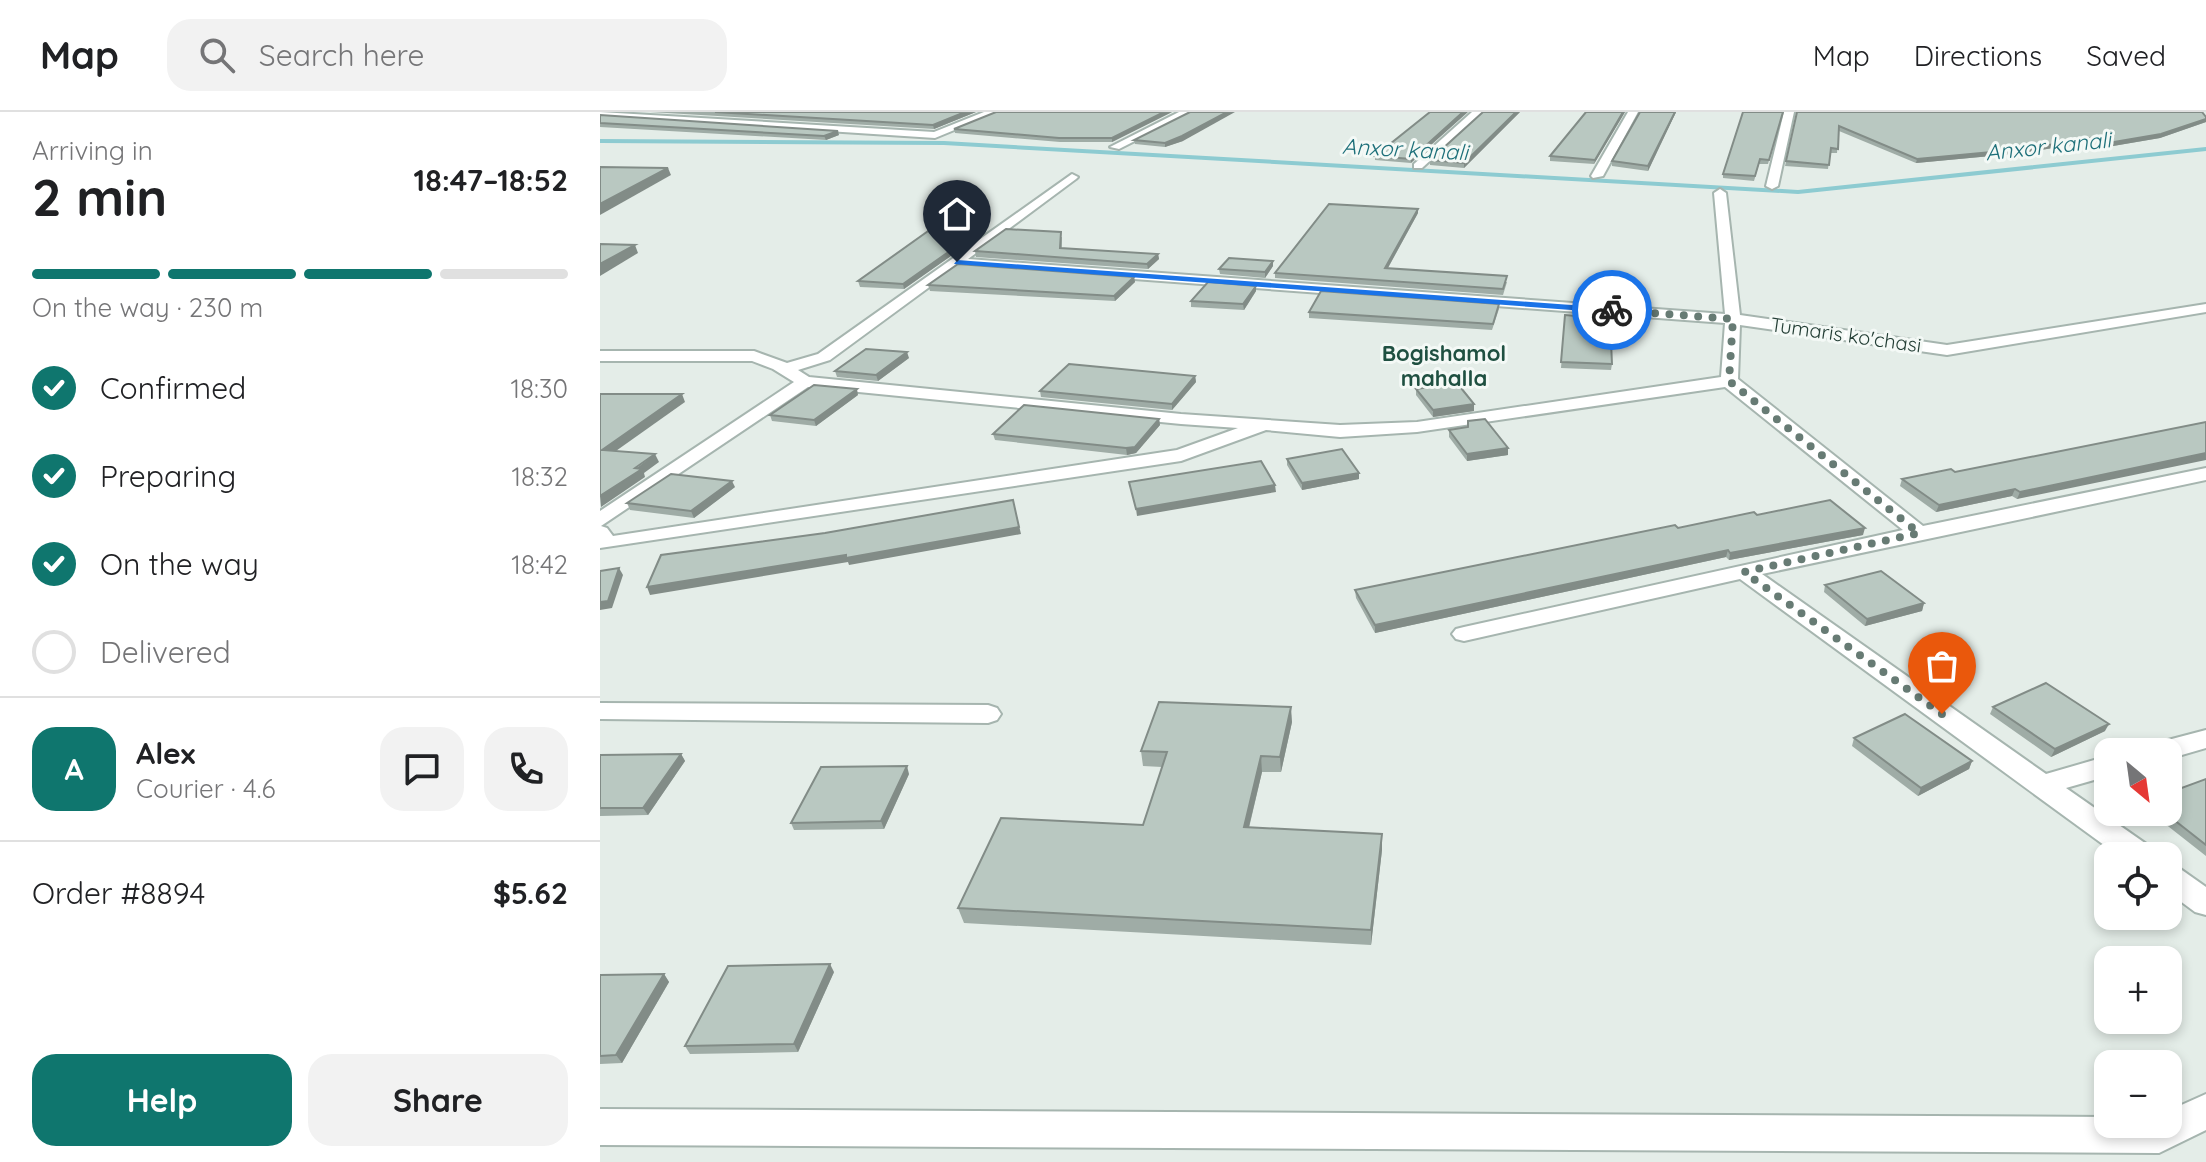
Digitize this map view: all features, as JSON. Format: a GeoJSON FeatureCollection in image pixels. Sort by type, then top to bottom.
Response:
{"type":"FeatureCollection","features":[{"type":"Feature","properties":{"kind":"street"},"geometry":{"type":"LineString","coordinates":[[684,120],[709,112]]}},
{"type":"Feature","properties":{"kind":"street"},"geometry":{"type":"LineString","coordinates":[[600,113],[935,135],[993,112]]}},
{"type":"Feature","properties":{"kind":"street"},"geometry":{"type":"LineString","coordinates":[[1115,147],[1187,112]]}},
{"type":"Feature","properties":{"kind":"street"},"geometry":{"type":"LineString","coordinates":[[1418,166],[1478,112]]}},
{"type":"Feature","properties":{"kind":"street"},"geometry":{"type":"LineString","coordinates":[[1597,176],[1633,112]]}},
{"type":"Feature","properties":{"kind":"street"},"geometry":{"type":"LineString","coordinates":[[1772,186],[1789,112]]}},
{"type":"Feature","properties":{"kind":"street"},"geometry":{"type":"LineString","coordinates":[[784,369],[824,357],[1072,177]]}},
{"type":"Feature","properties":{"kind":"street"},"geometry":{"type":"LineString","coordinates":[[1720,193],[1733,319],[1729,381]]}},
{"type":"Feature","properties":{"kind":"street","name":"Tumaris ko'chasi"},"geometry":{"type":"LineString","coordinates":[[957,262],[1733,319],[1947,350],[2206,308]]}},
{"type":"Feature","properties":{"kind":"street"},"geometry":{"type":"LineString","coordinates":[[600,356],[754,356],[805,382],[1181,419],[1340,431],[1417,427],[1729,381],[1919,533]]}},
{"type":"Feature","properties":{"kind":"street"},"geometry":{"type":"LineString","coordinates":[[600,520],[805,382]]}},
{"type":"Feature","properties":{"kind":"street"},"geometry":{"type":"LineString","coordinates":[[600,532],[606,543],[1181,455],[1264,424]]}},
{"type":"Feature","properties":{"kind":"street"},"geometry":{"type":"LineString","coordinates":[[1464,634],[1919,533],[2206,474]]}},
{"type":"Feature","properties":{"kind":"street"},"geometry":{"type":"LineString","coordinates":[[1744,572],[2121,842]]}},
{"type":"Feature","properties":{"kind":"street"},"geometry":{"type":"LineString","coordinates":[[600,711],[988,714]]}},
{"type":"Feature","properties":{"kind":"street"},"geometry":{"type":"LineString","coordinates":[[2182,746],[2206,739]]}},
{"type":"Feature","properties":{"kind":"street"},"geometry":{"type":"LineString","coordinates":[[2041,785],[2094,770]]}},
{"type":"Feature","properties":{"kind":"street"},"geometry":{"type":"LineString","coordinates":[[2182,886],[2206,903]]}},
{"type":"Feature","properties":{"kind":"street"},"geometry":{"type":"LineString","coordinates":[[600,1127],[2159,1135],[2206,1111]]}},
{"type":"Feature","properties":{"kind":"building"},"geometry":{"type":"Polygon","coordinates":[[[715,112],[965,112],[933,125],[715,112]]]}},
{"type":"Feature","properties":{"kind":"building"},"geometry":{"type":"Polygon","coordinates":[[[996,112],[1164,112],[1112,138],[1059,138],[954,129],[996,112]]]}},
{"type":"Feature","properties":{"kind":"building"},"geometry":{"type":"Polygon","coordinates":[[[1190,112],[1227,112],[1165,143],[1134,140],[1190,112]]]}},
{"type":"Feature","properties":{"kind":"building"},"geometry":{"type":"Polygon","coordinates":[[[1430,112],[1463,112],[1411,159],[1375,156],[1430,112]]]}},
{"type":"Feature","properties":{"kind":"building"},"geometry":{"type":"Polygon","coordinates":[[[1483,112],[1516,112],[1464,163],[1430,160],[1483,112]]]}},
{"type":"Feature","properties":{"kind":"building"},"geometry":{"type":"Polygon","coordinates":[[[1586,112],[1623,112],[1595,160],[1550,156],[1586,112]]]}},
{"type":"Feature","properties":{"kind":"building"},"geometry":{"type":"Polygon","coordinates":[[[1640,112],[1675,112],[1648,166],[1612,161],[1640,112]]]}},
{"type":"Feature","properties":{"kind":"building"},"geometry":{"type":"Polygon","coordinates":[[[1743,112],[1783,112],[1769,160],[1760,159],[1755,176],[1723,174],[1743,112]]]}},
{"type":"Feature","properties":{"kind":"building"},"geometry":{"type":"Polygon","coordinates":[[[1797,112],[2202,112],[2206,119],[2161,134],[2114,142],[2096,137],[2024,149],[1917,159],[1839,126],[1838,149],[1831,148],[1829,165],[1786,161],[1797,112]]]}},
{"type":"Feature","properties":{"kind":"building"},"geometry":{"type":"Polygon","coordinates":[[[600,115],[838,131],[824,136],[600,123],[600,115]]]}},
{"type":"Feature","properties":{"kind":"building"},"geometry":{"type":"Polygon","coordinates":[[[600,167],[668,168],[600,204],[600,167]]]}},
{"type":"Feature","properties":{"kind":"building"},"geometry":{"type":"Polygon","coordinates":[[[1329,204],[1418,209],[1385,268],[1507,276],[1503,289],[1275,273],[1329,204]]]}},
{"type":"Feature","properties":{"kind":"building"},"geometry":{"type":"Polygon","coordinates":[[[938,224],[984,227],[903,284],[858,281],[938,224]]]}},
{"type":"Feature","properties":{"kind":"building"},"geometry":{"type":"Polygon","coordinates":[[[1006,229],[1061,232],[1060,248],[1158,254],[1147,264],[975,251],[1006,229]]]}},
{"type":"Feature","properties":{"kind":"building"},"geometry":{"type":"Polygon","coordinates":[[[600,244],[635,245],[600,264],[600,244]]]}},
{"type":"Feature","properties":{"kind":"building"},"geometry":{"type":"Polygon","coordinates":[[[1229,258],[1273,261],[1265,272],[1219,269],[1229,258]]]}},
{"type":"Feature","properties":{"kind":"building"},"geometry":{"type":"Polygon","coordinates":[[[958,264],[1134,277],[1114,296],[928,285],[958,264]]]}},
{"type":"Feature","properties":{"kind":"building"},"geometry":{"type":"Polygon","coordinates":[[[1208,282],[1256,286],[1243,304],[1191,301],[1208,282]]]}},
{"type":"Feature","properties":{"kind":"building"},"geometry":{"type":"Polygon","coordinates":[[[1321,291],[1499,304],[1493,324],[1309,312],[1321,291]]]}},
{"type":"Feature","properties":{"kind":"building"},"geometry":{"type":"Polygon","coordinates":[[[1565,315],[1610,319],[1612,364],[1561,362],[1565,315]]]}},
{"type":"Feature","properties":{"kind":"building"},"geometry":{"type":"Polygon","coordinates":[[[866,349],[907,352],[876,375],[835,371],[866,349]]]}},
{"type":"Feature","properties":{"kind":"building"},"geometry":{"type":"Polygon","coordinates":[[[1069,364],[1195,376],[1172,404],[1040,391],[1069,364]]]}},
{"type":"Feature","properties":{"kind":"building"},"geometry":{"type":"Polygon","coordinates":[[[1457,383],[1474,404],[1433,410],[1416,389],[1457,383]]]}},
{"type":"Feature","properties":{"kind":"building"},"geometry":{"type":"Polygon","coordinates":[[[814,385],[857,389],[814,420],[770,415],[814,385]]]}},
{"type":"Feature","properties":{"kind":"building"},"geometry":{"type":"Polygon","coordinates":[[[600,394],[682,394],[602,450],[655,454],[635,468],[642,469],[600,496],[600,394]]]}},
{"type":"Feature","properties":{"kind":"building"},"geometry":{"type":"Polygon","coordinates":[[[1024,405],[1159,419],[1135,447],[1126,448],[993,434],[1024,405]]]}},
{"type":"Feature","properties":{"kind":"building"},"geometry":{"type":"Polygon","coordinates":[[[1485,419],[1508,448],[1467,454],[1449,430],[1468,427],[1468,421],[1485,419]]]}},
{"type":"Feature","properties":{"kind":"building"},"geometry":{"type":"Polygon","coordinates":[[[2206,422],[2206,453],[2020,492],[2015,489],[1939,505],[1902,479],[1951,469],[1955,472],[2206,422]]]}},
{"type":"Feature","properties":{"kind":"building"},"geometry":{"type":"Polygon","coordinates":[[[1342,449],[1359,473],[1302,483],[1287,459],[1342,449]]]}},
{"type":"Feature","properties":{"kind":"building"},"geometry":{"type":"Polygon","coordinates":[[[1261,461],[1275,485],[1136,509],[1129,482],[1261,461]]]}},
{"type":"Feature","properties":{"kind":"building"},"geometry":{"type":"Polygon","coordinates":[[[671,474],[732,481],[691,511],[627,503],[671,474]]]}},
{"type":"Feature","properties":{"kind":"building"},"geometry":{"type":"Polygon","coordinates":[[[1013,500],[1019,527],[846,558],[846,555],[647,587],[661,555],[825,533],[1013,500]]]}},
{"type":"Feature","properties":{"kind":"building"},"geometry":{"type":"Polygon","coordinates":[[[1830,500],[1865,528],[1730,553],[1728,550],[1375,625],[1355,590],[1675,525],[1678,528],[1830,500]]]}},
{"type":"Feature","properties":{"kind":"building"},"geometry":{"type":"Polygon","coordinates":[[[619,568],[608,601],[600,602],[600,571],[619,568]]]}},
{"type":"Feature","properties":{"kind":"building"},"geometry":{"type":"Polygon","coordinates":[[[1881,571],[1924,603],[1867,619],[1825,585],[1881,571]]]}},
{"type":"Feature","properties":{"kind":"building"},"geometry":{"type":"Polygon","coordinates":[[[2046,683],[2109,724],[2055,749],[1993,707],[2046,683]]]}},
{"type":"Feature","properties":{"kind":"building"},"geometry":{"type":"Polygon","coordinates":[[[1159,702],[1291,707],[1280,757],[1261,756],[1244,827],[1382,834],[1371,930],[958,908],[1001,818],[1143,825],[1167,752],[1141,751],[1159,702]]]}},
{"type":"Feature","properties":{"kind":"building"},"geometry":{"type":"Polygon","coordinates":[[[1905,714],[1972,761],[1921,788],[1854,738],[1905,714]]]}},
{"type":"Feature","properties":{"kind":"building"},"geometry":{"type":"Polygon","coordinates":[[[681,754],[643,808],[600,808],[600,755],[681,754]]]}},
{"type":"Feature","properties":{"kind":"building"},"geometry":{"type":"Polygon","coordinates":[[[907,766],[881,821],[791,823],[821,767],[907,766]]]}},
{"type":"Feature","properties":{"kind":"building"},"geometry":{"type":"Polygon","coordinates":[[[2206,779],[2206,845],[2182,826],[2182,788],[2206,779]]]}},
{"type":"Feature","properties":{"kind":"building"},"geometry":{"type":"Polygon","coordinates":[[[830,964],[794,1044],[685,1046],[728,966],[830,964]]]}},
{"type":"Feature","properties":{"kind":"building"},"geometry":{"type":"Polygon","coordinates":[[[664,974],[616,1055],[600,1056],[600,975],[664,974]]]}},
{"type":"Feature","properties":{"kind":"waterway","name":"Anxor kanali"},"geometry":{"type":"LineString","coordinates":[[600,141],[944,143],[1798,192],[2206,149]]}},
{"type":"Feature","properties":{"kind":"way so far"},"geometry":{"type":"LineString","coordinates":[[1612,310],[1733,319],[1729,381],[1919,533],[1744,572],[1942,714]]}},
{"type":"Feature","properties":{"kind":"district","name":"Bogishamol mahalla"},"geometry":{"type":"Point","coordinates":[1444,366]}},
{"type":"Feature","properties":{"kind":"route"},"geometry":{"type":"LineString","coordinates":[[957,262],[1612,310]]}}]}
